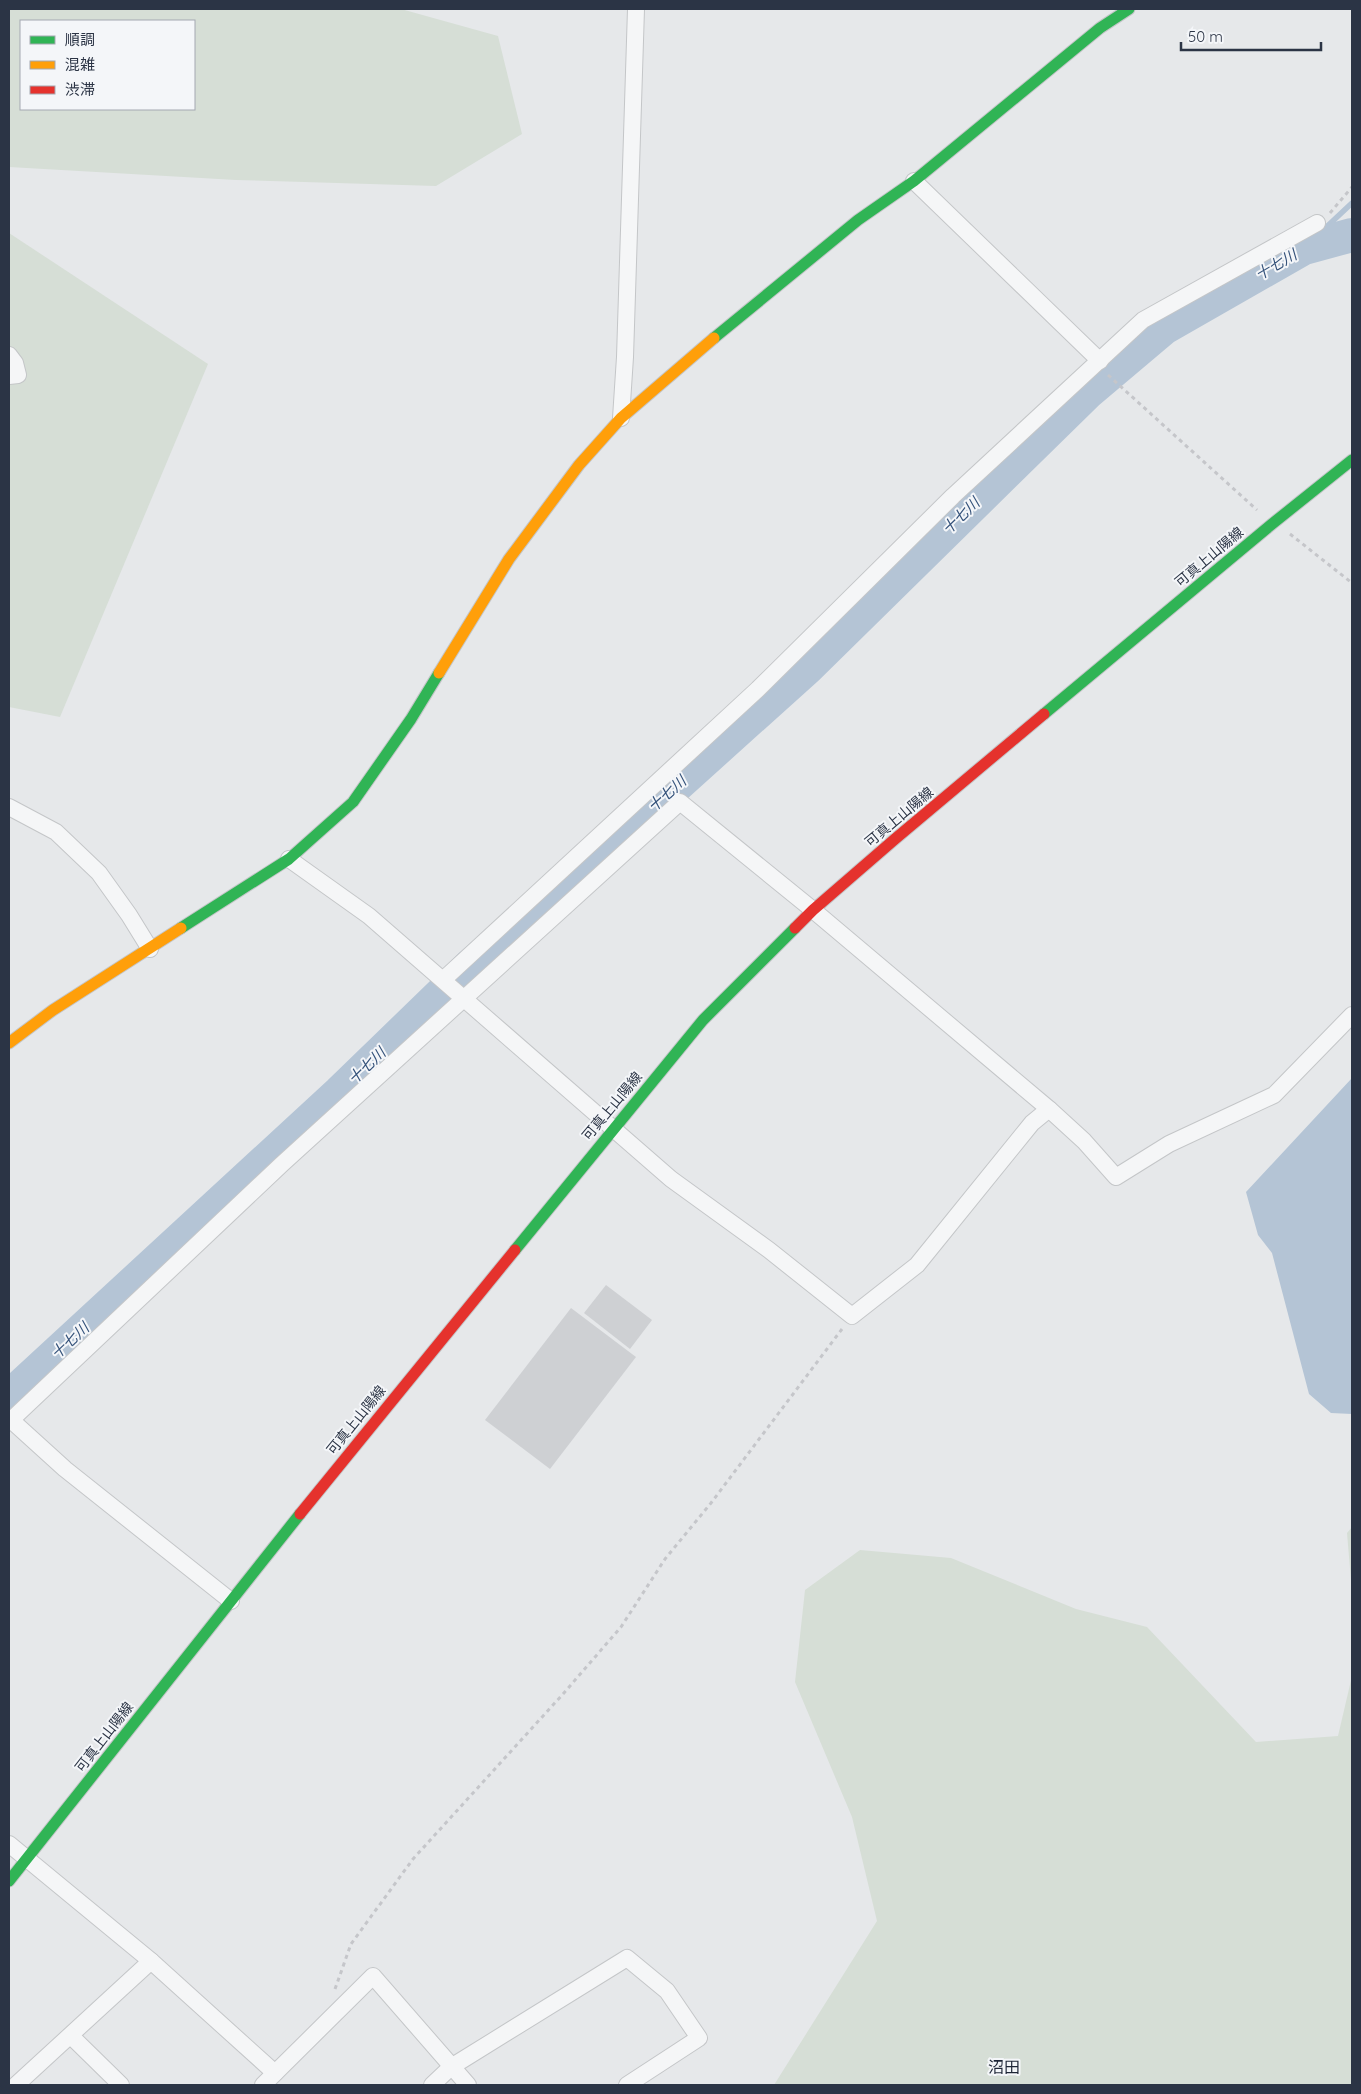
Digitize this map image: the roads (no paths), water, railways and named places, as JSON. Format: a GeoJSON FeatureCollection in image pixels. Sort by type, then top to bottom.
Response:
{"type":"FeatureCollection","features":[{"type":"Feature","properties":{"kind":"main road"},"geometry":{"type":"LineString","coordinates":[[9,1043],[53,1010],[289,859],[353,802],[412,718],[509,559],[579,465],[621,418],[696,353],[858,220],[914,181],[1100,28],[1129,9]]}},
{"type":"Feature","properties":{"kind":"main road","name":"可真上山陽線"},"geometry":{"type":"LineString","coordinates":[[9,1880],[358,1440],[703,1020],[813,910],[1272,524],[1352,460]]}},
{"type":"Feature","properties":{"kind":"street"},"geometry":{"type":"LineString","coordinates":[[621,418],[625,357],[636,9]]}},
{"type":"Feature","properties":{"kind":"street"},"geometry":{"type":"LineString","coordinates":[[914,181],[1100,361]]}},
{"type":"Feature","properties":{"kind":"street"},"geometry":{"type":"LineString","coordinates":[[444,979],[751,696],[953,496],[1143,320],[1317,223]]}},
{"type":"Feature","properties":{"kind":"street"},"geometry":{"type":"LineString","coordinates":[[9,355],[15,363],[18,375],[9,376]]}},
{"type":"Feature","properties":{"kind":"street"},"geometry":{"type":"LineString","coordinates":[[231,1601],[65,1469],[10,1421],[275,1170],[680,802],[813,910],[1050,1109],[1084,1141],[1116,1177],[1169,1144],[1274,1095],[1352,1015]]}},
{"type":"Feature","properties":{"kind":"street"},"geometry":{"type":"LineString","coordinates":[[9,807],[56,832],[99,873],[129,915],[150,949]]}},
{"type":"Feature","properties":{"kind":"street"},"geometry":{"type":"LineString","coordinates":[[289,859],[369,916],[444,979],[464,999],[671,1179],[769,1250],[852,1316],[917,1265],[1032,1123],[1050,1109]]}},
{"type":"Feature","properties":{"kind":"street"},"geometry":{"type":"LineString","coordinates":[[9,1844],[152,1961],[275,2073]]}},
{"type":"Feature","properties":{"kind":"street"},"geometry":{"type":"LineString","coordinates":[[432,2085],[451,2067],[627,1958],[667,1991],[698,2038],[628,2085]]}},
{"type":"Feature","properties":{"kind":"street"},"geometry":{"type":"LineString","coordinates":[[16,2085],[152,1961]]}},
{"type":"Feature","properties":{"kind":"street"},"geometry":{"type":"LineString","coordinates":[[263,2085],[373,1976],[468,2085]]}},
{"type":"Feature","properties":{"kind":"street"},"geometry":{"type":"LineString","coordinates":[[71,2036],[121,2085]]}},
{"type":"Feature","properties":{"kind":"water"},"geometry":{"type":"Polygon","coordinates":[[[1352,1078],[1352,1414],[1331,1413],[1309,1394],[1272,1253],[1258,1235],[1246,1192],[1352,1078]]]}},
{"type":"Feature","properties":{"kind":"waterway"},"geometry":{"type":"LineString","coordinates":[[1304,248],[1352,203]]}},
{"type":"Feature","properties":{"kind":"waterway","name":"十七川"},"geometry":{"type":"LineString","coordinates":[[9,1397],[339,1093],[470,966],[606,849],[807,668],[1087,393],[1164,328],[1304,248],[1352,235]]}},
{"type":"Feature","properties":{"kind":"district","name":"沼田"},"geometry":{"type":"Point","coordinates":[1004,2067]}}]}
